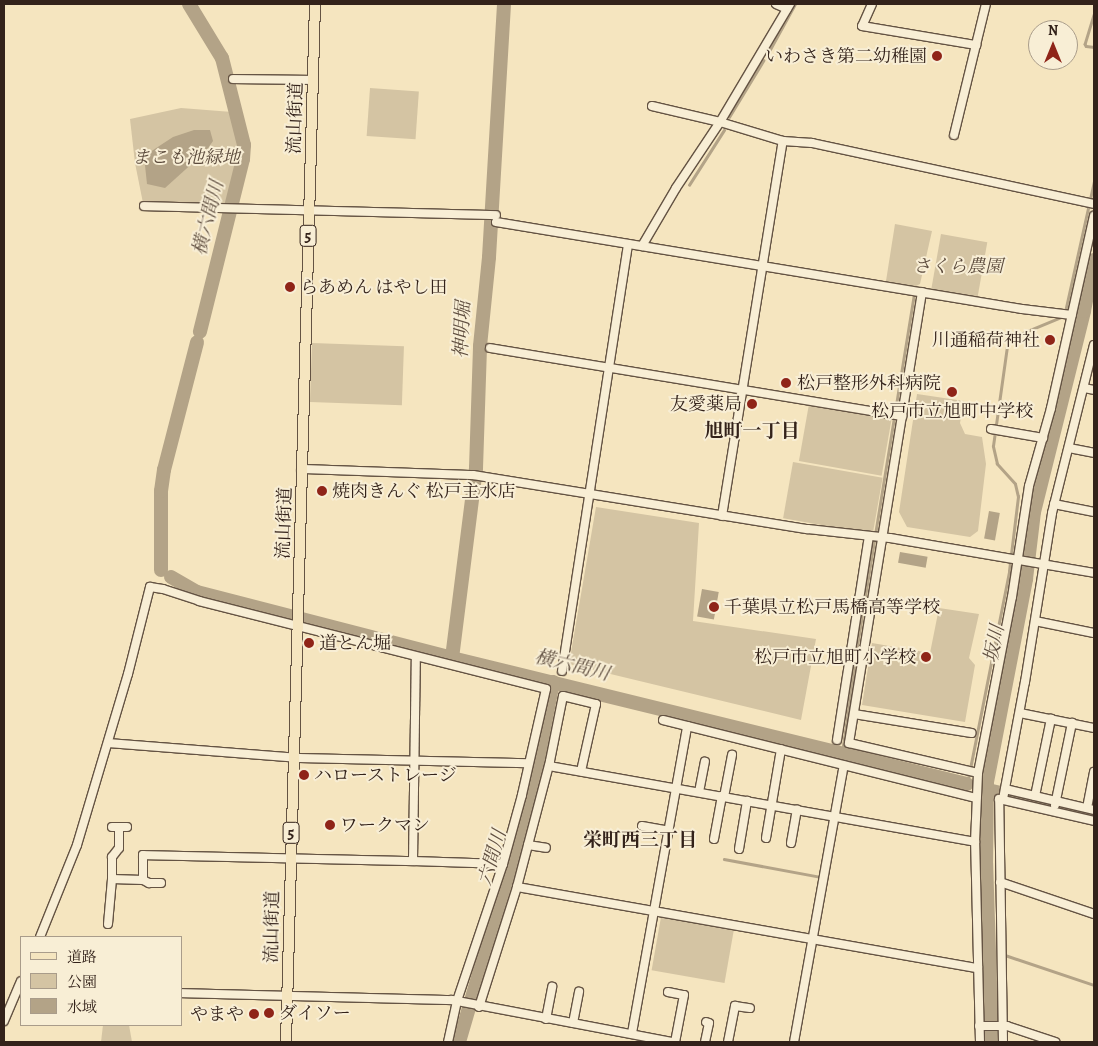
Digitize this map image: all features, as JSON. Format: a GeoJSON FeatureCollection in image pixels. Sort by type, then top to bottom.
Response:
{"type":"FeatureCollection","features":[{"type":"Feature","properties":{"kind":"main road","name":"流山街道"},"geometry":{"type":"LineString","coordinates":[[286,1042],[314,4]]}},
{"type":"Feature","properties":{"kind":"street"},"geometry":{"type":"LineString","coordinates":[[642,246],[789,7],[776,4]]}},
{"type":"Feature","properties":{"kind":"street"},"geometry":{"type":"LineString","coordinates":[[872,4],[862,26],[976,45]]}},
{"type":"Feature","properties":{"kind":"street"},"geometry":{"type":"LineString","coordinates":[[954,134],[976,45],[983,5]]}},
{"type":"Feature","properties":{"kind":"street"},"geometry":{"type":"LineString","coordinates":[[233,79],[312,80]]}},
{"type":"Feature","properties":{"kind":"street"},"geometry":{"type":"LineString","coordinates":[[652,106],[720,122],[783,141],[812,143],[1091,204]]}},
{"type":"Feature","properties":{"kind":"street"},"geometry":{"type":"LineString","coordinates":[[722,516],[761,266],[783,141]]}},
{"type":"Feature","properties":{"kind":"street"},"geometry":{"type":"LineString","coordinates":[[144,206],[485,214],[496,219],[628,244],[1066,314]]}},
{"type":"Feature","properties":{"kind":"street"},"geometry":{"type":"LineString","coordinates":[[980,1042],[975,842],[978,776],[1019,559],[1029,486],[1043,438],[1066,314],[1094,216]]}},
{"type":"Feature","properties":{"kind":"street"},"geometry":{"type":"LineString","coordinates":[[562,671],[628,244]]}},
{"type":"Feature","properties":{"kind":"street"},"geometry":{"type":"LineString","coordinates":[[922,292],[849,744],[966,771],[978,776]]}},
{"type":"Feature","properties":{"kind":"street"},"geometry":{"type":"LineString","coordinates":[[1003,1042],[1001,1026],[999,800],[1004,795],[1020,713],[1035,621],[1040,563],[1094,346]]}},
{"type":"Feature","properties":{"kind":"street"},"geometry":{"type":"LineString","coordinates":[[490,348],[902,416]]}},
{"type":"Feature","properties":{"kind":"street"},"geometry":{"type":"LineString","coordinates":[[1084,388],[1094,390]]}},
{"type":"Feature","properties":{"kind":"street"},"geometry":{"type":"LineString","coordinates":[[991,429],[1043,438]]}},
{"type":"Feature","properties":{"kind":"street"},"geometry":{"type":"LineString","coordinates":[[1069,448],[1094,453]]}},
{"type":"Feature","properties":{"kind":"street"},"geometry":{"type":"LineString","coordinates":[[302,469],[481,476],[722,516],[1019,559],[1094,573]]}},
{"type":"Feature","properties":{"kind":"street"},"geometry":{"type":"LineString","coordinates":[[1054,504],[1094,512]]}},
{"type":"Feature","properties":{"kind":"street"},"geometry":{"type":"LineString","coordinates":[[837,740],[869,536]]}},
{"type":"Feature","properties":{"kind":"street"},"geometry":{"type":"LineString","coordinates":[[40,936],[74,851],[108,743],[150,587],[546,689],[503,864],[457,1001],[448,1042]]}},
{"type":"Feature","properties":{"kind":"street"},"geometry":{"type":"LineString","coordinates":[[1035,621],[1094,633]]}},
{"type":"Feature","properties":{"kind":"street"},"geometry":{"type":"LineString","coordinates":[[413,862],[416,657]]}},
{"type":"Feature","properties":{"kind":"street"},"geometry":{"type":"LineString","coordinates":[[849,661],[862,664]]}},
{"type":"Feature","properties":{"kind":"street"},"geometry":{"type":"LineString","coordinates":[[479,1007],[517,886],[549,766],[563,696],[596,704],[581,771]]}},
{"type":"Feature","properties":{"kind":"street"},"geometry":{"type":"LineString","coordinates":[[1020,713],[1094,728]]}},
{"type":"Feature","properties":{"kind":"street"},"geometry":{"type":"LineString","coordinates":[[854,714],[971,733]]}},
{"type":"Feature","properties":{"kind":"street"},"geometry":{"type":"LineString","coordinates":[[1035,796],[1051,719]]}},
{"type":"Feature","properties":{"kind":"street"},"geometry":{"type":"LineString","coordinates":[[663,720],[976,796]]}},
{"type":"Feature","properties":{"kind":"street"},"geometry":{"type":"LineString","coordinates":[[1054,811],[1072,723]]}},
{"type":"Feature","properties":{"kind":"street"},"geometry":{"type":"LineString","coordinates":[[632,1033],[687,726]]}},
{"type":"Feature","properties":{"kind":"street"},"geometry":{"type":"LineString","coordinates":[[108,743],[293,757],[528,763]]}},
{"type":"Feature","properties":{"kind":"street"},"geometry":{"type":"LineString","coordinates":[[766,838],[781,749]]}},
{"type":"Feature","properties":{"kind":"street"},"geometry":{"type":"LineString","coordinates":[[714,839],[732,755]]}},
{"type":"Feature","properties":{"kind":"street"},"geometry":{"type":"LineString","coordinates":[[699,792],[705,762]]}},
{"type":"Feature","properties":{"kind":"street"},"geometry":{"type":"LineString","coordinates":[[794,1042],[844,765]]}},
{"type":"Feature","properties":{"kind":"street"},"geometry":{"type":"LineString","coordinates":[[549,766],[975,842]]}},
{"type":"Feature","properties":{"kind":"street"},"geometry":{"type":"LineString","coordinates":[[1004,795],[1035,796],[1091,809],[1094,772]]}},
{"type":"Feature","properties":{"kind":"street"},"geometry":{"type":"LineString","coordinates":[[1004,795],[1094,821]]}},
{"type":"Feature","properties":{"kind":"street"},"geometry":{"type":"LineString","coordinates":[[739,849],[746,801]]}},
{"type":"Feature","properties":{"kind":"street"},"geometry":{"type":"LineString","coordinates":[[791,843],[797,810]]}},
{"type":"Feature","properties":{"kind":"street"},"geometry":{"type":"LineString","coordinates":[[642,826],[669,831]]}},
{"type":"Feature","properties":{"kind":"street"},"geometry":{"type":"LineString","coordinates":[[108,924],[112,857],[119,848],[119,827]]}},
{"type":"Feature","properties":{"kind":"street"},"geometry":{"type":"LineString","coordinates":[[528,845],[546,848]]}},
{"type":"Feature","properties":{"kind":"street"},"geometry":{"type":"LineString","coordinates":[[143,880],[143,855],[503,864]]}},
{"type":"Feature","properties":{"kind":"street"},"geometry":{"type":"LineString","coordinates":[[112,879],[143,880],[157,885]]}},
{"type":"Feature","properties":{"kind":"street"},"geometry":{"type":"LineString","coordinates":[[1000,882],[1094,914]]}},
{"type":"Feature","properties":{"kind":"street"},"geometry":{"type":"LineString","coordinates":[[517,886],[978,968]]}},
{"type":"Feature","properties":{"kind":"street"},"geometry":{"type":"LineString","coordinates":[[4,1021],[20,983]]}},
{"type":"Feature","properties":{"kind":"street"},"geometry":{"type":"LineString","coordinates":[[546,1019],[552,987]]}},
{"type":"Feature","properties":{"kind":"street"},"geometry":{"type":"LineString","coordinates":[[573,1023],[579,992]]}},
{"type":"Feature","properties":{"kind":"street"},"geometry":{"type":"LineString","coordinates":[[182,993],[457,1001],[479,1007],[674,1042],[684,995],[668,992]]}},
{"type":"Feature","properties":{"kind":"street"},"geometry":{"type":"LineString","coordinates":[[728,1042],[735,1006],[750,1008]]}},
{"type":"Feature","properties":{"kind":"street"},"geometry":{"type":"LineString","coordinates":[[705,1042],[709,1023],[706,1022]]}},
{"type":"Feature","properties":{"kind":"street"},"geometry":{"type":"LineString","coordinates":[[981,1026],[1001,1026],[1055,1042]]}},
{"type":"Feature","properties":{"kind":"green space"},"geometry":{"type":"Polygon","coordinates":[[[370,88],[419,91],[416,139],[367,136],[370,88]]]}},
{"type":"Feature","properties":{"kind":"green space","name":"まこも池緑地"},"geometry":{"type":"Polygon","coordinates":[[[181,108],[232,112],[240,137],[242,157],[229,205],[143,203],[135,163],[130,119],[181,108]]]}},
{"type":"Feature","properties":{"kind":"green space"},"geometry":{"type":"Polygon","coordinates":[[[895,224],[932,231],[920,284],[914,287],[886,281],[895,224]]]}},
{"type":"Feature","properties":{"kind":"green space","name":"さくら農園"},"geometry":{"type":"Polygon","coordinates":[[[941,234],[987,242],[978,297],[931,289],[941,234]]]}},
{"type":"Feature","properties":{"kind":"green space"},"geometry":{"type":"Polygon","coordinates":[[[312,343],[404,346],[402,405],[310,402],[312,343]]]}},
{"type":"Feature","properties":{"kind":"green space"},"geometry":{"type":"Polygon","coordinates":[[[917,394],[964,401],[960,423],[965,434],[982,437],[986,464],[978,531],[970,537],[907,527],[899,512],[917,394]]]}},
{"type":"Feature","properties":{"kind":"green space"},"geometry":{"type":"Polygon","coordinates":[[[809,404],[892,419],[882,476],[799,461],[809,404]]]}},
{"type":"Feature","properties":{"kind":"green space"},"geometry":{"type":"Polygon","coordinates":[[[793,462],[883,478],[873,534],[783,518],[793,462]]]}},
{"type":"Feature","properties":{"kind":"green space"},"geometry":{"type":"Polygon","coordinates":[[[596,507],[699,523],[693,621],[816,639],[801,720],[569,664],[596,507]]]}},
{"type":"Feature","properties":{"kind":"green space"},"geometry":{"type":"Polygon","coordinates":[[[939,608],[979,614],[969,658],[975,665],[965,722],[862,705],[872,643],[930,653],[939,608]]]}},
{"type":"Feature","properties":{"kind":"green space"},"geometry":{"type":"Polygon","coordinates":[[[661,917],[734,930],[724,983],[652,970],[661,917]]]}},
{"type":"Feature","properties":{"kind":"green space"},"geometry":{"type":"Polygon","coordinates":[[[103,1026],[129,1026],[132,1042],[101,1042],[103,1026]]]}},
{"type":"Feature","properties":{"kind":"water"},"geometry":{"type":"Polygon","coordinates":[[[194,130],[210,130],[213,141],[206,151],[165,188],[147,184],[144,156],[173,137],[194,130]]]}},
{"type":"Feature","properties":{"kind":"water"},"geometry":{"type":"Polygon","coordinates":[[[989,511],[1000,513],[995,540],[984,539],[989,511]]]}},
{"type":"Feature","properties":{"kind":"water"},"geometry":{"type":"Polygon","coordinates":[[[900,552],[928,557],[926,568],[898,563],[900,552]]]}},
{"type":"Feature","properties":{"kind":"water"},"geometry":{"type":"Polygon","coordinates":[[[702,589],[719,592],[714,620],[697,617],[702,589]]]}},
{"type":"Feature","properties":{"kind":"waterway","name":"横六間川"},"geometry":{"type":"LineString","coordinates":[[189,4],[222,58],[244,145],[243,159],[200,332]]}},
{"type":"Feature","properties":{"kind":"waterway","name":"神明堀"},"geometry":{"type":"LineString","coordinates":[[452,658],[476,468],[480,346],[489,257],[504,4]]}},
{"type":"Feature","properties":{"kind":"waterway"},"geometry":{"type":"LineString","coordinates":[[767,55],[795,4]]}},
{"type":"Feature","properties":{"kind":"waterway"},"geometry":{"type":"LineString","coordinates":[[1094,15],[1085,44],[1086,46],[1094,47]]}},
{"type":"Feature","properties":{"kind":"waterway"},"geometry":{"type":"LineString","coordinates":[[729,117],[763,61]]}},
{"type":"Feature","properties":{"kind":"waterway"},"geometry":{"type":"LineString","coordinates":[[689,185],[724,130]]}},
{"type":"Feature","properties":{"kind":"waterway"},"geometry":{"type":"LineString","coordinates":[[967,784],[1009,571],[1018,497],[1015,484],[997,464],[993,446],[1007,347],[1013,337],[1061,317],[1065,312],[1094,181]]}},
{"type":"Feature","properties":{"kind":"waterway","name":"坂川"},"geometry":{"type":"LineString","coordinates":[[992,1042],[986,863],[987,782],[1026,579],[1034,512],[1084,311],[1094,260]]}},
{"type":"Feature","properties":{"kind":"waterway"},"geometry":{"type":"LineString","coordinates":[[842,753],[857,646],[914,296]]}},
{"type":"Feature","properties":{"kind":"waterway","name":"横六間川"},"geometry":{"type":"LineString","coordinates":[[161,570],[161,491],[164,470],[197,342]]}},
{"type":"Feature","properties":{"kind":"waterway","name":"横六間川"},"geometry":{"type":"LineString","coordinates":[[171,577],[197,592],[452,658],[967,784]]}},
{"type":"Feature","properties":{"kind":"waterway","name":"六間川"},"geometry":{"type":"LineString","coordinates":[[459,1042],[532,792],[553,682]]}},
{"type":"Feature","properties":{"kind":"waterway"},"geometry":{"type":"LineString","coordinates":[[988,790],[1094,815]]}},
{"type":"Feature","properties":{"kind":"waterway"},"geometry":{"type":"LineString","coordinates":[[724,859],[821,877]]}},
{"type":"Feature","properties":{"kind":"waterway"},"geometry":{"type":"LineString","coordinates":[[1005,955],[1094,985]]}},
{"type":"Feature","properties":{"kind":"place","name":"いわさき第二幼稚園"},"geometry":{"type":"Point","coordinates":[937,56]}},
{"type":"Feature","properties":{"kind":"place","name":"らあめん はやし田"},"geometry":{"type":"Point","coordinates":[290,287]}},
{"type":"Feature","properties":{"kind":"place","name":"川通稲荷神社"},"geometry":{"type":"Point","coordinates":[1050,340]}},
{"type":"Feature","properties":{"kind":"place","name":"松戸整形外科病院"},"geometry":{"type":"Point","coordinates":[786,383]}},
{"type":"Feature","properties":{"kind":"place","name":"松戸市立旭町中学校"},"geometry":{"type":"Point","coordinates":[952,392]}},
{"type":"Feature","properties":{"kind":"place","name":"友愛薬局"},"geometry":{"type":"Point","coordinates":[752,404]}},
{"type":"Feature","properties":{"kind":"place","name":"焼肉きんぐ 松戸主水店"},"geometry":{"type":"Point","coordinates":[322,491]}},
{"type":"Feature","properties":{"kind":"place","name":"千葉県立松戸馬橋高等学校"},"geometry":{"type":"Point","coordinates":[714,607]}},
{"type":"Feature","properties":{"kind":"place","name":"道とん堀"},"geometry":{"type":"Point","coordinates":[309,643]}},
{"type":"Feature","properties":{"kind":"place","name":"松戸市立旭町小学校"},"geometry":{"type":"Point","coordinates":[926,657]}},
{"type":"Feature","properties":{"kind":"place","name":"ハローストレージ"},"geometry":{"type":"Point","coordinates":[304,775]}},
{"type":"Feature","properties":{"kind":"place","name":"ワークマン"},"geometry":{"type":"Point","coordinates":[330,825]}},
{"type":"Feature","properties":{"kind":"place","name":"ダイソー"},"geometry":{"type":"Point","coordinates":[269,1013]}},
{"type":"Feature","properties":{"kind":"place","name":"やまや"},"geometry":{"type":"Point","coordinates":[254,1014]}},
{"type":"Feature","properties":{"kind":"district","name":"旭町一丁目"},"geometry":{"type":"Point","coordinates":[752,432]}},
{"type":"Feature","properties":{"kind":"district","name":"栄町西三丁目"},"geometry":{"type":"Point","coordinates":[640,841]}}]}
